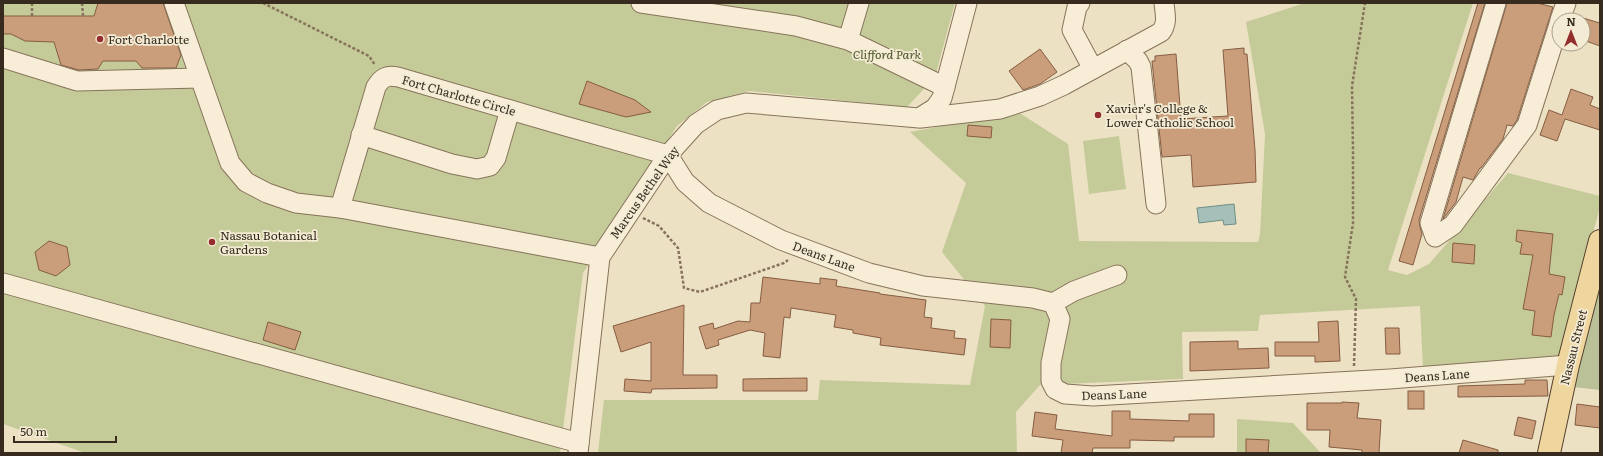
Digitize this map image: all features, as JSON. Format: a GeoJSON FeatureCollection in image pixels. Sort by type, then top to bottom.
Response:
{"type":"FeatureCollection","features":[{"type":"Feature","properties":{"kind":"main road","name":"Nassau Street"},"geometry":{"type":"LineString","coordinates":[[1549,453],[1568,365],[1600,241]]}},
{"type":"Feature","properties":{"kind":"street"},"geometry":{"type":"LineString","coordinates":[[174,3],[230,163],[246,182],[267,193],[296,203],[340,208],[600,257]]}},
{"type":"Feature","properties":{"kind":"street"},"geometry":{"type":"LineString","coordinates":[[641,3],[796,26],[848,40],[945,87]]}},
{"type":"Feature","properties":{"kind":"street"},"geometry":{"type":"LineString","coordinates":[[848,40],[859,3]]}},
{"type":"Feature","properties":{"kind":"street"},"geometry":{"type":"LineString","coordinates":[[919,118],[935,108],[942,98],[967,3]]}},
{"type":"Feature","properties":{"kind":"street"},"geometry":{"type":"LineString","coordinates":[[1080,3],[1077,8],[1072,30],[1093,69]]}},
{"type":"Feature","properties":{"kind":"street","name":"Marcus Bethel Way"},"geometry":{"type":"LineString","coordinates":[[578,448],[600,257],[668,155],[696,124],[717,110],[746,103],[919,118],[1000,109],[1040,96],[1064,85],[1161,32],[1166,22],[1164,3]]}},
{"type":"Feature","properties":{"kind":"street"},"geometry":{"type":"LineString","coordinates":[[1496,3],[1430,223],[1436,237],[1453,225],[1527,125],[1551,49]]}},
{"type":"Feature","properties":{"kind":"street"},"geometry":{"type":"LineString","coordinates":[[1127,50],[1138,60],[1141,67],[1156,204]]}},
{"type":"Feature","properties":{"kind":"street"},"geometry":{"type":"LineString","coordinates":[[3,58],[77,81],[199,78]]}},
{"type":"Feature","properties":{"kind":"street","name":"Fort Charlotte Circle"},"geometry":{"type":"LineString","coordinates":[[380,79],[388,76],[398,76],[668,155]]}},
{"type":"Feature","properties":{"kind":"street"},"geometry":{"type":"LineString","coordinates":[[340,208],[371,100],[380,79]]}},
{"type":"Feature","properties":{"kind":"street"},"geometry":{"type":"LineString","coordinates":[[361,134],[452,164],[477,170],[490,166],[496,158],[510,110]]}},
{"type":"Feature","properties":{"kind":"street","name":"Deans Lane"},"geometry":{"type":"LineString","coordinates":[[668,155],[685,182],[709,203],[781,240],[801,248],[869,273],[923,286],[1033,298],[1053,303],[1060,319],[1051,363],[1051,381],[1055,389],[1065,394],[1093,396],[1354,381],[1568,365]]}},
{"type":"Feature","properties":{"kind":"street"},"geometry":{"type":"LineString","coordinates":[[1053,303],[1074,291],[1117,276]]}},
{"type":"Feature","properties":{"kind":"street"},"geometry":{"type":"LineString","coordinates":[[3,283],[578,448]]}},
{"type":"Feature","properties":{"kind":"path"},"geometry":{"type":"LineString","coordinates":[[32,3],[32,16]]}},
{"type":"Feature","properties":{"kind":"path"},"geometry":{"type":"LineString","coordinates":[[82,3],[82,16]]}},
{"type":"Feature","properties":{"kind":"path"},"geometry":{"type":"LineString","coordinates":[[263,3],[369,56],[373,60],[380,79]]}},
{"type":"Feature","properties":{"kind":"path"},"geometry":{"type":"LineString","coordinates":[[1354,381],[1356,299],[1345,277],[1353,223],[1352,86],[1365,3]]}},
{"type":"Feature","properties":{"kind":"path"},"geometry":{"type":"LineString","coordinates":[[630,212],[659,226],[678,248],[684,288],[700,292],[784,263],[801,248]]}},
{"type":"Feature","properties":{"kind":"green space","name":"Clifford Park"},"geometry":{"type":"Polygon","coordinates":[[[3,3],[955,3],[935,77],[907,107],[749,91],[707,102],[677,126],[583,273],[560,453],[85,453],[3,424],[3,3]]]}},
{"type":"Feature","properties":{"kind":"green space"},"geometry":{"type":"Polygon","coordinates":[[[1305,3],[1473,3],[1388,270],[1407,275],[1429,264],[1508,173],[1600,196],[1600,207],[1559,359],[1423,368],[1420,306],[1260,315],[1258,331],[1182,332],[1183,379],[1040,385],[1016,412],[1017,453],[598,453],[604,400],[818,400],[820,380],[970,385],[985,306],[942,252],[966,183],[910,132],[1018,112],[1068,144],[1079,241],[1258,242],[1260,234],[1265,134],[1246,22],[1305,3]]]}},
{"type":"Feature","properties":{"kind":"green space"},"geometry":{"type":"Polygon","coordinates":[[[1119,136],[1126,189],[1089,194],[1083,141],[1119,136]]]}},
{"type":"Feature","properties":{"kind":"green space"},"geometry":{"type":"Polygon","coordinates":[[[1600,283],[1600,390],[1573,387],[1600,283]]]}},
{"type":"Feature","properties":{"kind":"green space"},"geometry":{"type":"Polygon","coordinates":[[[1237,419],[1293,423],[1321,453],[1237,453],[1237,419]]]}},
{"type":"Feature","properties":{"kind":"water"},"geometry":{"type":"Polygon","coordinates":[[[1234,204],[1236,224],[1224,225],[1223,220],[1199,223],[1197,208],[1234,204]]]}},
{"type":"Feature","properties":{"kind":"building","name":"Fort Charlotte"},"geometry":{"type":"Polygon","coordinates":[[[98,3],[163,3],[181,55],[176,68],[142,68],[136,61],[103,61],[98,69],[79,70],[61,65],[54,42],[25,41],[11,34],[3,34],[3,16],[94,16],[98,3]]]}},
{"type":"Feature","properties":{"kind":"building"},"geometry":{"type":"Polygon","coordinates":[[[1478,3],[1485,3],[1419,220],[1422,234],[1413,265],[1399,261],[1478,3]]]}},
{"type":"Feature","properties":{"kind":"building"},"geometry":{"type":"Polygon","coordinates":[[[1507,3],[1537,3],[1553,7],[1517,120],[1513,126],[1507,125],[1503,139],[1480,168],[1473,180],[1463,177],[1456,202],[1443,219],[1507,3]]]}},
{"type":"Feature","properties":{"kind":"building"},"geometry":{"type":"Polygon","coordinates":[[[1591,20],[1600,23],[1600,46],[1591,43],[1591,20]]]}},
{"type":"Feature","properties":{"kind":"building"},"geometry":{"type":"Polygon","coordinates":[[[1244,48],[1244,54],[1247,54],[1255,150],[1256,182],[1193,187],[1191,155],[1162,157],[1152,61],[1155,61],[1155,56],[1176,54],[1181,119],[1228,116],[1223,50],[1244,48]]]}},
{"type":"Feature","properties":{"kind":"building"},"geometry":{"type":"Polygon","coordinates":[[[1040,49],[1057,72],[1040,84],[1023,90],[1009,71],[1040,49]]]}},
{"type":"Feature","properties":{"kind":"building"},"geometry":{"type":"Polygon","coordinates":[[[587,81],[635,100],[651,112],[626,117],[579,104],[587,81]]]}},
{"type":"Feature","properties":{"kind":"building"},"geometry":{"type":"Polygon","coordinates":[[[1571,89],[1593,97],[1590,105],[1600,109],[1600,130],[1565,119],[1557,141],[1540,135],[1549,110],[1562,115],[1571,89]]]}},
{"type":"Feature","properties":{"kind":"building"},"geometry":{"type":"Polygon","coordinates":[[[968,125],[992,127],[991,138],[967,136],[968,125]]]}},
{"type":"Feature","properties":{"kind":"building"},"geometry":{"type":"Polygon","coordinates":[[[1517,230],[1553,234],[1549,274],[1565,277],[1562,295],[1559,294],[1554,315],[1551,337],[1532,335],[1535,311],[1523,309],[1533,255],[1520,254],[1522,243],[1516,241],[1517,230]]]}},
{"type":"Feature","properties":{"kind":"building"},"geometry":{"type":"Polygon","coordinates":[[[49,241],[67,247],[70,265],[56,276],[39,270],[35,252],[49,241]]]}},
{"type":"Feature","properties":{"kind":"building"},"geometry":{"type":"Polygon","coordinates":[[[1453,243],[1475,245],[1474,264],[1452,262],[1453,243]]]}},
{"type":"Feature","properties":{"kind":"building"},"geometry":{"type":"Polygon","coordinates":[[[763,277],[820,284],[820,278],[837,280],[836,286],[926,300],[924,317],[932,318],[931,328],[955,331],[954,338],[966,339],[964,355],[880,345],[881,338],[853,333],[853,330],[834,327],[836,315],[791,308],[790,318],[784,317],[780,358],[763,356],[765,333],[750,330],[718,340],[719,345],[706,349],[699,327],[713,323],[714,329],[738,321],[750,322],[751,303],[760,303],[763,277]]]}},
{"type":"Feature","properties":{"kind":"building"},"geometry":{"type":"Polygon","coordinates":[[[684,305],[683,375],[717,375],[717,388],[652,389],[651,393],[624,391],[625,379],[651,381],[651,342],[621,352],[613,326],[684,305]]]}},
{"type":"Feature","properties":{"kind":"building"},"geometry":{"type":"Polygon","coordinates":[[[991,319],[1011,320],[1010,348],[990,347],[991,319]]]}},
{"type":"Feature","properties":{"kind":"building"},"geometry":{"type":"Polygon","coordinates":[[[1338,321],[1340,361],[1315,362],[1315,356],[1275,356],[1275,342],[1319,342],[1318,322],[1338,321]]]}},
{"type":"Feature","properties":{"kind":"building"},"geometry":{"type":"Polygon","coordinates":[[[268,322],[301,332],[295,350],[263,340],[268,322]]]}},
{"type":"Feature","properties":{"kind":"building"},"geometry":{"type":"Polygon","coordinates":[[[1385,328],[1399,328],[1400,354],[1386,354],[1385,328]]]}},
{"type":"Feature","properties":{"kind":"building"},"geometry":{"type":"Polygon","coordinates":[[[1238,341],[1238,349],[1268,348],[1269,368],[1190,371],[1190,342],[1238,341]]]}},
{"type":"Feature","properties":{"kind":"building"},"geometry":{"type":"Polygon","coordinates":[[[807,378],[807,391],[743,391],[743,379],[807,378]]]}},
{"type":"Feature","properties":{"kind":"building"},"geometry":{"type":"Polygon","coordinates":[[[1525,380],[1547,380],[1548,396],[1458,397],[1458,386],[1525,384],[1525,380]]]}},
{"type":"Feature","properties":{"kind":"building"},"geometry":{"type":"Polygon","coordinates":[[[1408,391],[1424,391],[1424,409],[1408,409],[1408,391]]]}},
{"type":"Feature","properties":{"kind":"building"},"geometry":{"type":"Polygon","coordinates":[[[1307,403],[1359,403],[1357,418],[1381,420],[1379,453],[1362,453],[1362,450],[1329,447],[1330,430],[1307,430],[1307,403]]]}},
{"type":"Feature","properties":{"kind":"building"},"geometry":{"type":"Polygon","coordinates":[[[1577,404],[1600,407],[1600,428],[1575,425],[1577,404]]]}},
{"type":"Feature","properties":{"kind":"building"},"geometry":{"type":"Polygon","coordinates":[[[1112,411],[1130,411],[1130,419],[1189,421],[1189,414],[1214,414],[1214,437],[1174,437],[1174,441],[1130,440],[1130,448],[1093,448],[1092,453],[1061,453],[1063,440],[1032,436],[1035,412],[1057,415],[1055,429],[1112,436],[1112,411]]]}},
{"type":"Feature","properties":{"kind":"building"},"geometry":{"type":"Polygon","coordinates":[[[1518,417],[1536,421],[1532,439],[1514,435],[1518,417]]]}},
{"type":"Feature","properties":{"kind":"building"},"geometry":{"type":"Polygon","coordinates":[[[1246,439],[1269,440],[1268,453],[1246,453],[1246,439]]]}},
{"type":"Feature","properties":{"kind":"building"},"geometry":{"type":"Polygon","coordinates":[[[1463,440],[1498,450],[1498,453],[1459,453],[1463,440]]]}},
{"type":"Feature","properties":{"kind":"place","name":"Fort Charlotte"},"geometry":{"type":"Point","coordinates":[100,39]}},
{"type":"Feature","properties":{"kind":"place","name":"Xavier's College & Lower Catholic School"},"geometry":{"type":"Point","coordinates":[1098,115]}},
{"type":"Feature","properties":{"kind":"place","name":"Nassau Botanical Gardens"},"geometry":{"type":"Point","coordinates":[212,242]}}]}
